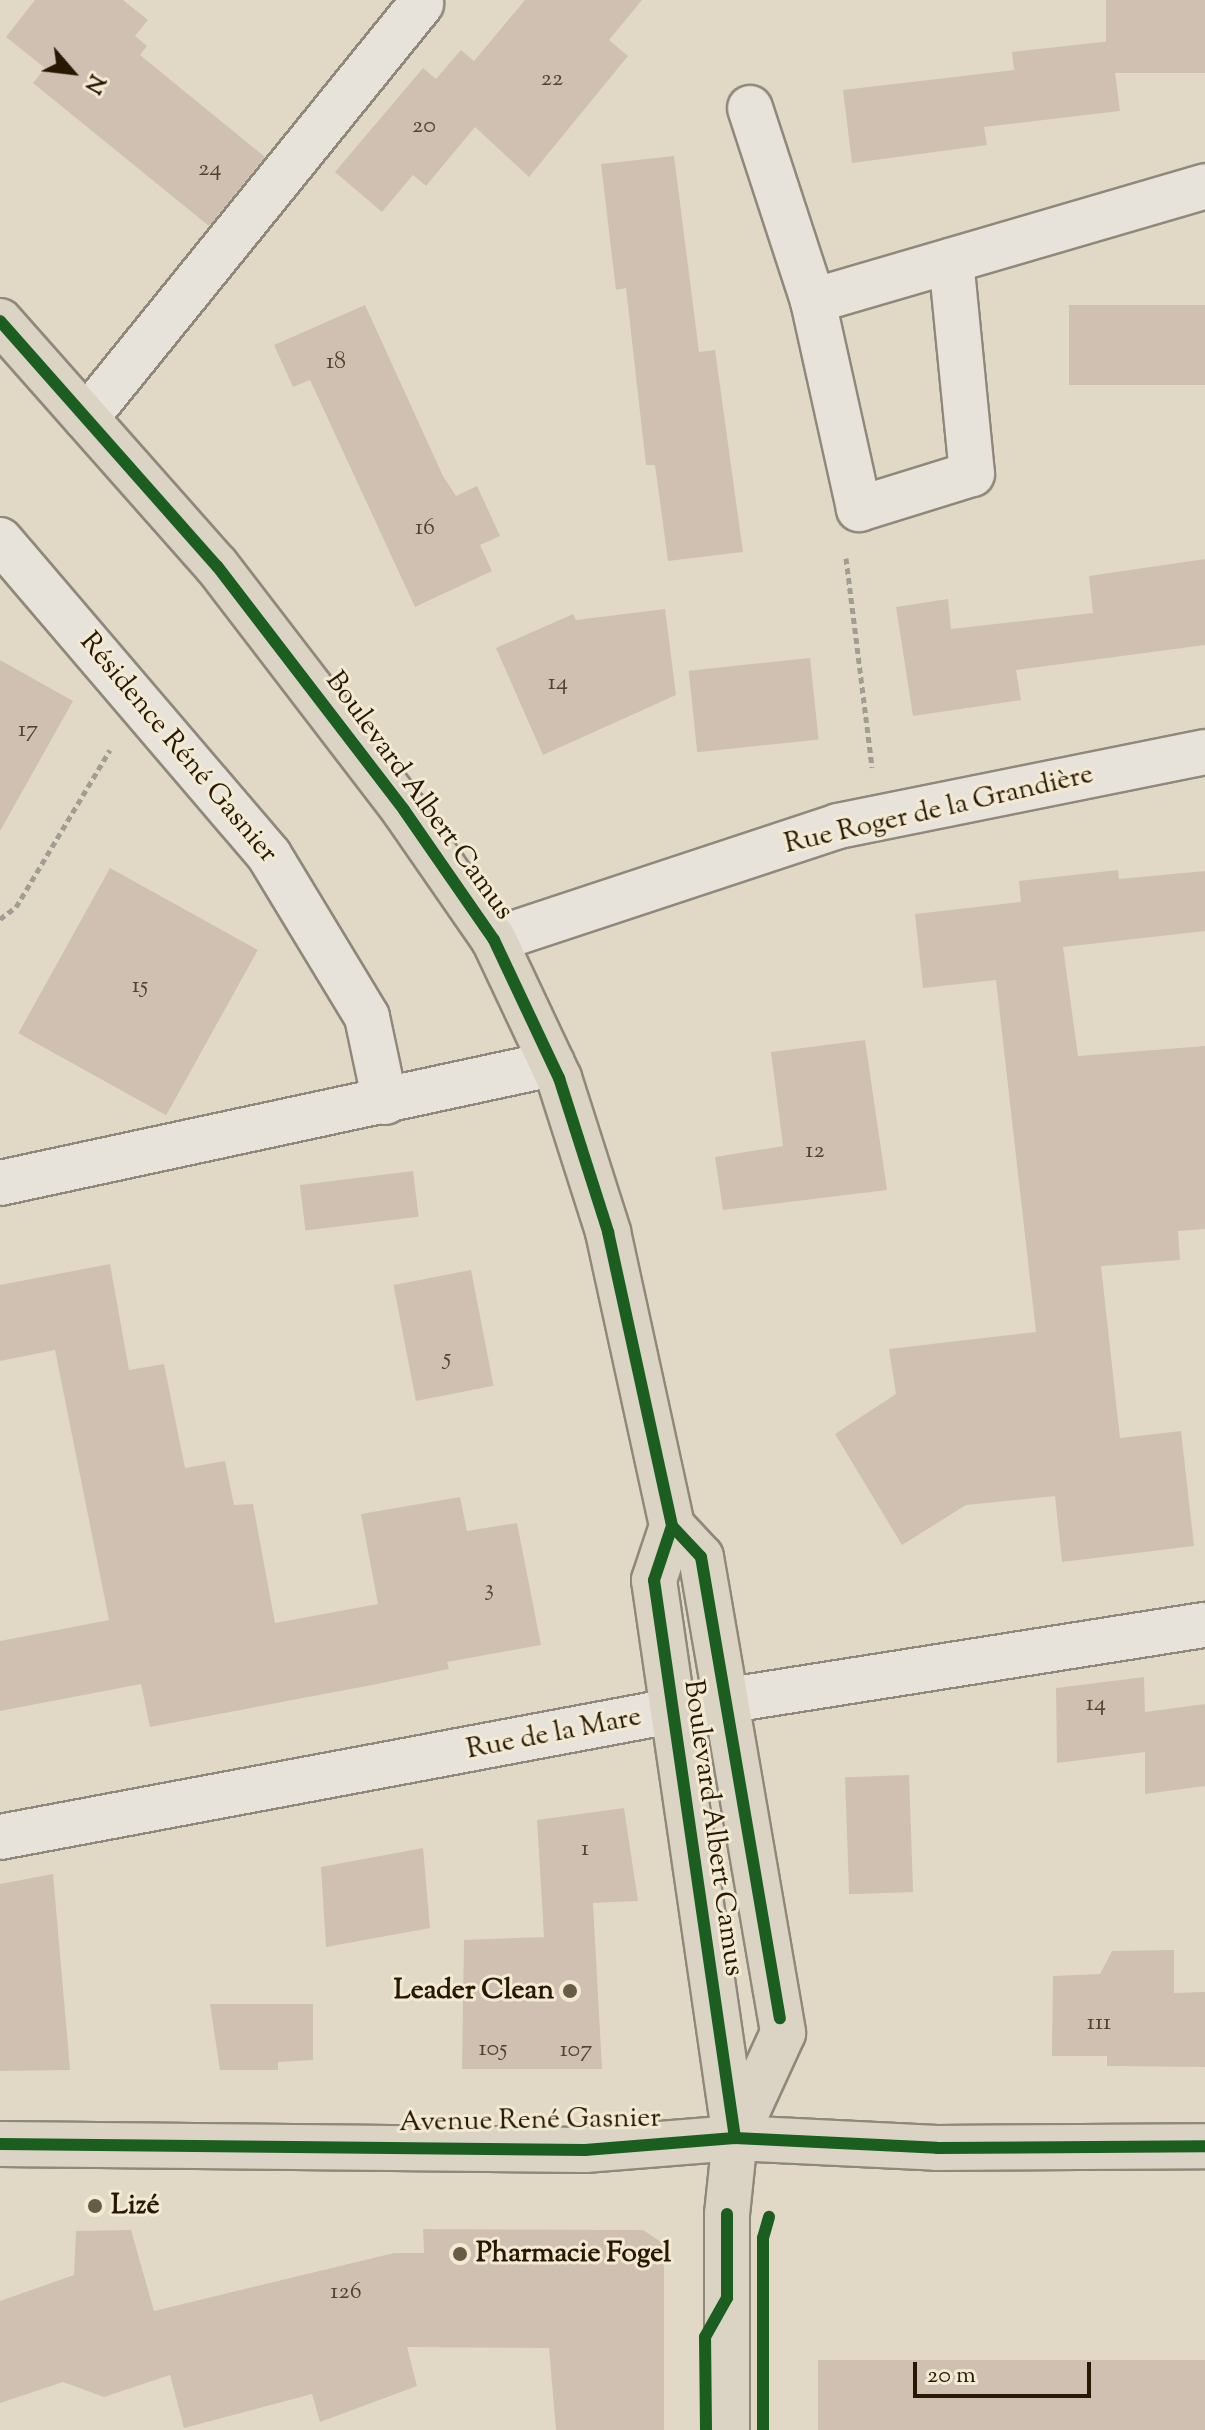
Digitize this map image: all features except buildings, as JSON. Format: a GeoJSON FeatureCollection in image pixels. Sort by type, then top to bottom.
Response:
{"type":"FeatureCollection","features":[{"type":"Feature","properties":{"kind":"main road","name":"Boulevard Albert Camus"},"geometry":{"type":"LineString","coordinates":[[0,321],[217,566],[404,810],[494,940],[552,1064],[608,1232],[672,1526],[654,1580],[675,1711],[718,2052],[735,2138]]}},
{"type":"Feature","properties":{"kind":"main road","name":"Boulevard Albert Camus"},"geometry":{"type":"LineString","coordinates":[[672,1526],[701,1557],[730,1700],[783,2033],[735,2138]]}},
{"type":"Feature","properties":{"kind":"main road","name":"Avenue René Gasnier"},"geometry":{"type":"LineString","coordinates":[[0,2144],[585,2150],[735,2138],[937,2148],[1205,2146]]}},
{"type":"Feature","properties":{"kind":"main road"},"geometry":{"type":"LineString","coordinates":[[727,2430],[727,2214],[735,2138]]}},
{"type":"Feature","properties":{"kind":"street"},"geometry":{"type":"LineString","coordinates":[[86,418],[421,4]]}},
{"type":"Feature","properties":{"kind":"street"},"geometry":{"type":"LineString","coordinates":[[750,108],[813,301],[859,509],[972,474],[951,261]]}},
{"type":"Feature","properties":{"kind":"street"},"geometry":{"type":"LineString","coordinates":[[813,301],[1205,186]]}},
{"type":"Feature","properties":{"kind":"street","name":"Résidence Réné Gasnier"},"geometry":{"type":"LineString","coordinates":[[0,540],[269,855],[367,1017],[385,1102]]}},
{"type":"Feature","properties":{"kind":"street","name":"Rue Roger de la Grandière"},"geometry":{"type":"LineString","coordinates":[[494,940],[838,826],[1205,752]]}},
{"type":"Feature","properties":{"kind":"street"},"geometry":{"type":"LineString","coordinates":[[0,1183],[552,1064]]}},
{"type":"Feature","properties":{"kind":"street","name":"Rue de la Mare"},"geometry":{"type":"LineString","coordinates":[[0,1837],[730,1700],[1205,1625]]}},
{"type":"Feature","properties":{"kind":"path"},"geometry":{"type":"LineString","coordinates":[[844,549],[874,779]]}},
{"type":"Feature","properties":{"kind":"path"},"geometry":{"type":"LineString","coordinates":[[0,919],[16,907],[116,740]]}},
{"type":"Feature","properties":{"kind":"cycle path"},"geometry":{"type":"LineString","coordinates":[[0,321],[217,566],[404,810],[494,940],[559,1078],[608,1232],[672,1526],[654,1580],[735,2138]]}},
{"type":"Feature","properties":{"kind":"cycle path"},"geometry":{"type":"LineString","coordinates":[[672,1526],[701,1557],[780,2018]]}},
{"type":"Feature","properties":{"kind":"cycle path"},"geometry":{"type":"LineString","coordinates":[[0,2144],[585,2150],[735,2138],[937,2148],[1205,2146]]}},
{"type":"Feature","properties":{"kind":"cycle path"},"geometry":{"type":"LineString","coordinates":[[706,2430],[705,2337],[727,2298],[727,2214]]}},
{"type":"Feature","properties":{"kind":"cycle path"},"geometry":{"type":"LineString","coordinates":[[763,2430],[763,2238],[769,2217]]}},
{"type":"Feature","properties":{"kind":"place","name":"Leader Clean"},"geometry":{"type":"Point","coordinates":[570,1991]}},
{"type":"Feature","properties":{"kind":"place","name":"Lizé"},"geometry":{"type":"Point","coordinates":[95,2206]}},
{"type":"Feature","properties":{"kind":"place","name":"Pharmacie Fogel"},"geometry":{"type":"Point","coordinates":[460,2254]}}]}
